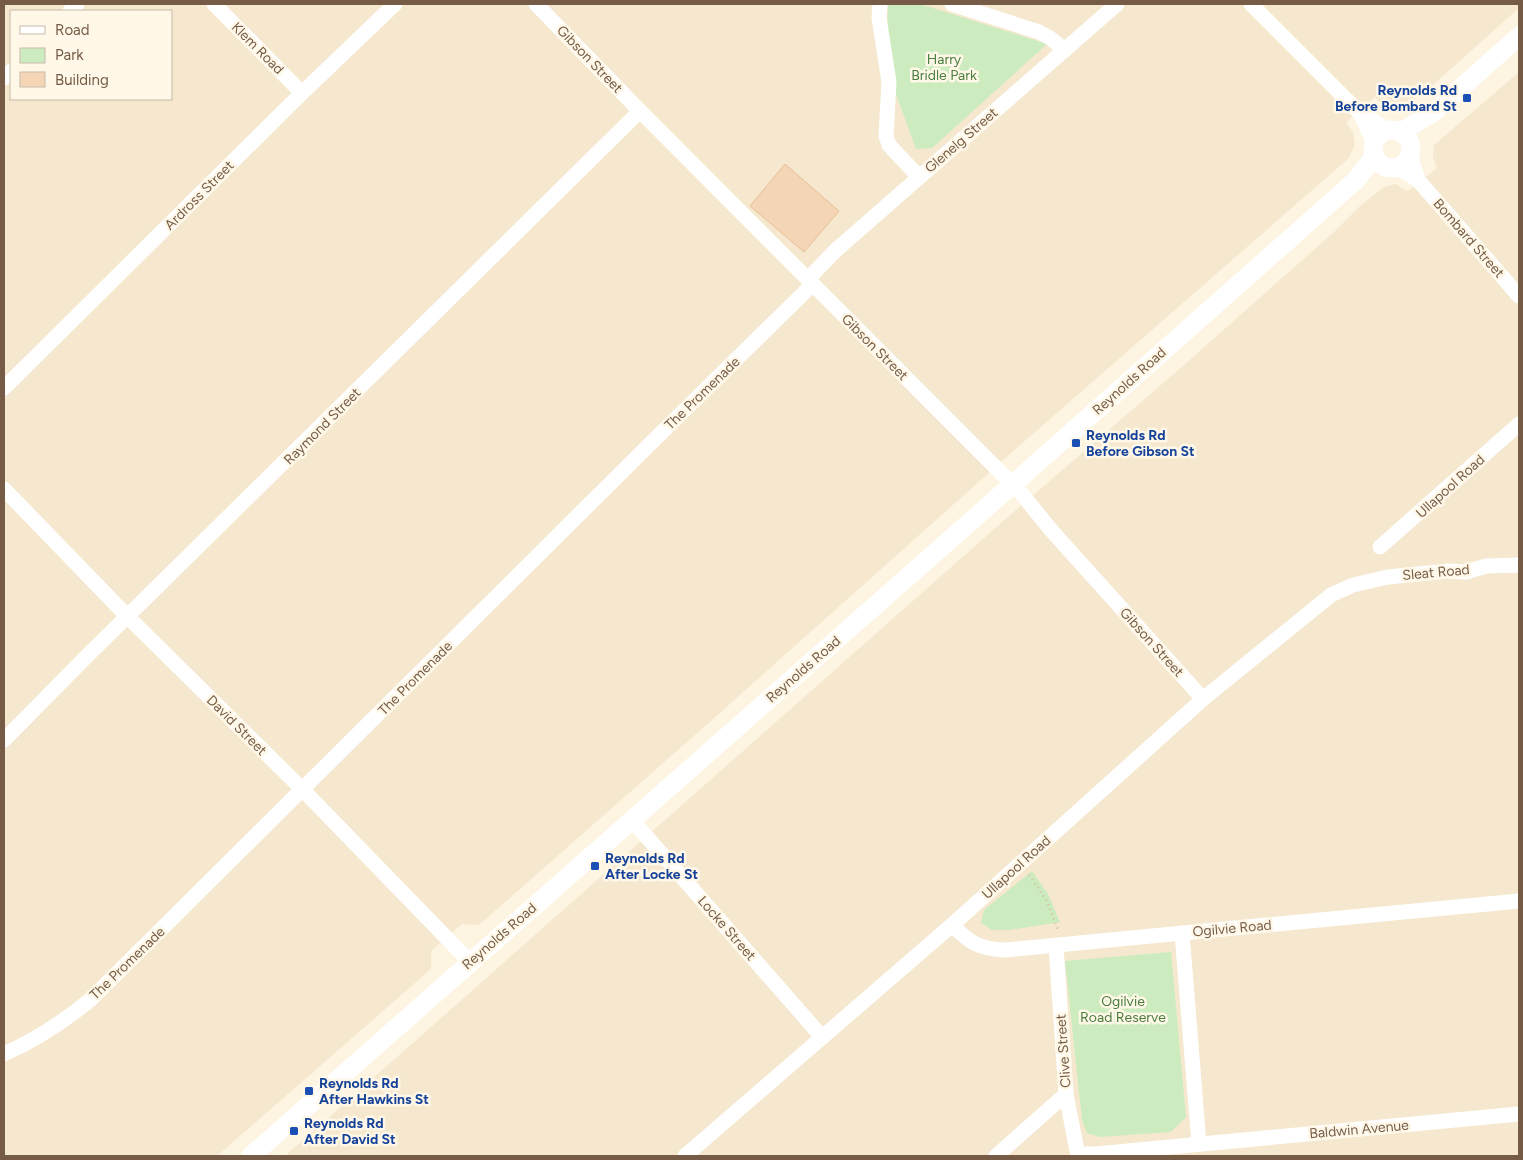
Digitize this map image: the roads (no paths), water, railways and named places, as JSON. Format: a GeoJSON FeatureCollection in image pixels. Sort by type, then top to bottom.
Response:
{"type":"FeatureCollection","features":[{"type":"Feature","properties":{"kind":"street","name":"Klem Road"},"geometry":{"type":"LineString","coordinates":[[214,4],[302,93]]}},
{"type":"Feature","properties":{"kind":"street","name":"Ardross Street"},"geometry":{"type":"LineString","coordinates":[[4,388],[302,93],[395,4]]}},
{"type":"Feature","properties":{"kind":"street","name":"Gibson Street"},"geometry":{"type":"LineString","coordinates":[[536,4],[1012,485],[1203,698]]}},
{"type":"Feature","properties":{"kind":"street"},"geometry":{"type":"LineString","coordinates":[[880,4],[879,18],[889,82],[886,136],[889,144],[919,177]]}},
{"type":"Feature","properties":{"kind":"street"},"geometry":{"type":"LineString","coordinates":[[952,4],[1039,32],[1050,38],[1064,50]]}},
{"type":"Feature","properties":{"kind":"street","name":"Glenelg Street"},"geometry":{"type":"LineString","coordinates":[[810,282],[835,251],[1117,4]]}},
{"type":"Feature","properties":{"kind":"street"},"geometry":{"type":"LineString","coordinates":[[1251,4],[1360,113],[1393,150],[1519,36]]}},
{"type":"Feature","properties":{"kind":"street","name":"Raymond Street"},"geometry":{"type":"LineString","coordinates":[[4,740],[640,111]]}},
{"type":"Feature","properties":{"kind":"street","name":"Bombard Street"},"geometry":{"type":"LineString","coordinates":[[1393,150],[1519,296]]}},
{"type":"Feature","properties":{"kind":"street","name":"Reynolds Road"},"geometry":{"type":"LineString","coordinates":[[251,1156],[1355,180],[1371,173],[1393,150]]}},
{"type":"Feature","properties":{"kind":"street","name":"The Promenade"},"geometry":{"type":"LineString","coordinates":[[4,1054],[23,1046],[56,1027],[90,1000],[303,790],[810,282]]}},
{"type":"Feature","properties":{"kind":"street","name":"Ullapool Road"},"geometry":{"type":"LineString","coordinates":[[1380,547],[1519,424]]}},
{"type":"Feature","properties":{"kind":"street","name":"David Street"},"geometry":{"type":"LineString","coordinates":[[4,490],[128,617],[303,790],[470,962]]}},
{"type":"Feature","properties":{"kind":"street","name":"Sleat Road"},"geometry":{"type":"LineString","coordinates":[[1353,585],[1388,577],[1448,571],[1466,572],[1486,566],[1519,565]]}},
{"type":"Feature","properties":{"kind":"street","name":"Ullapool Road"},"geometry":{"type":"LineString","coordinates":[[685,1156],[952,925],[1203,698],[1324,600],[1353,585]]}},
{"type":"Feature","properties":{"kind":"street","name":"Locke Street"},"geometry":{"type":"LineString","coordinates":[[632,820],[822,1037]]}},
{"type":"Feature","properties":{"kind":"street","name":"Ogilvie Road"},"geometry":{"type":"LineString","coordinates":[[952,925],[973,944],[992,950],[1005,950],[1519,901]]}},
{"type":"Feature","properties":{"kind":"street"},"geometry":{"type":"LineString","coordinates":[[1182,933],[1200,1144]]}},
{"type":"Feature","properties":{"kind":"street","name":"Clive Street"},"geometry":{"type":"LineString","coordinates":[[1056,946],[1066,1094],[1078,1155]]}},
{"type":"Feature","properties":{"kind":"street"},"geometry":{"type":"LineString","coordinates":[[996,1156],[1066,1094]]}},
{"type":"Feature","properties":{"kind":"street","name":"Baldwin Avenue"},"geometry":{"type":"LineString","coordinates":[[1078,1155],[1519,1114]]}},
{"type":"Feature","properties":{"kind":"place","name":"Reynolds Rd Before Bombard St"},"geometry":{"type":"Point","coordinates":[1467,98]}},
{"type":"Feature","properties":{"kind":"place","name":"Reynolds Rd Before Gibson St"},"geometry":{"type":"Point","coordinates":[1076,443]}},
{"type":"Feature","properties":{"kind":"place","name":"Reynolds Rd After Locke St"},"geometry":{"type":"Point","coordinates":[595,866]}},
{"type":"Feature","properties":{"kind":"place","name":"Reynolds Rd After Hawkins St"},"geometry":{"type":"Point","coordinates":[309,1091]}},
{"type":"Feature","properties":{"kind":"place","name":"Reynolds Rd After David St"},"geometry":{"type":"Point","coordinates":[294,1131]}},
{"type":"Feature","properties":{"kind":"park label","name":"Harry Bridle Park"},"geometry":{"type":"Point","coordinates":[944,68]}},
{"type":"Feature","properties":{"kind":"park label","name":"Ogilvie Road Reserve"},"geometry":{"type":"Point","coordinates":[1123,1010]}}]}
